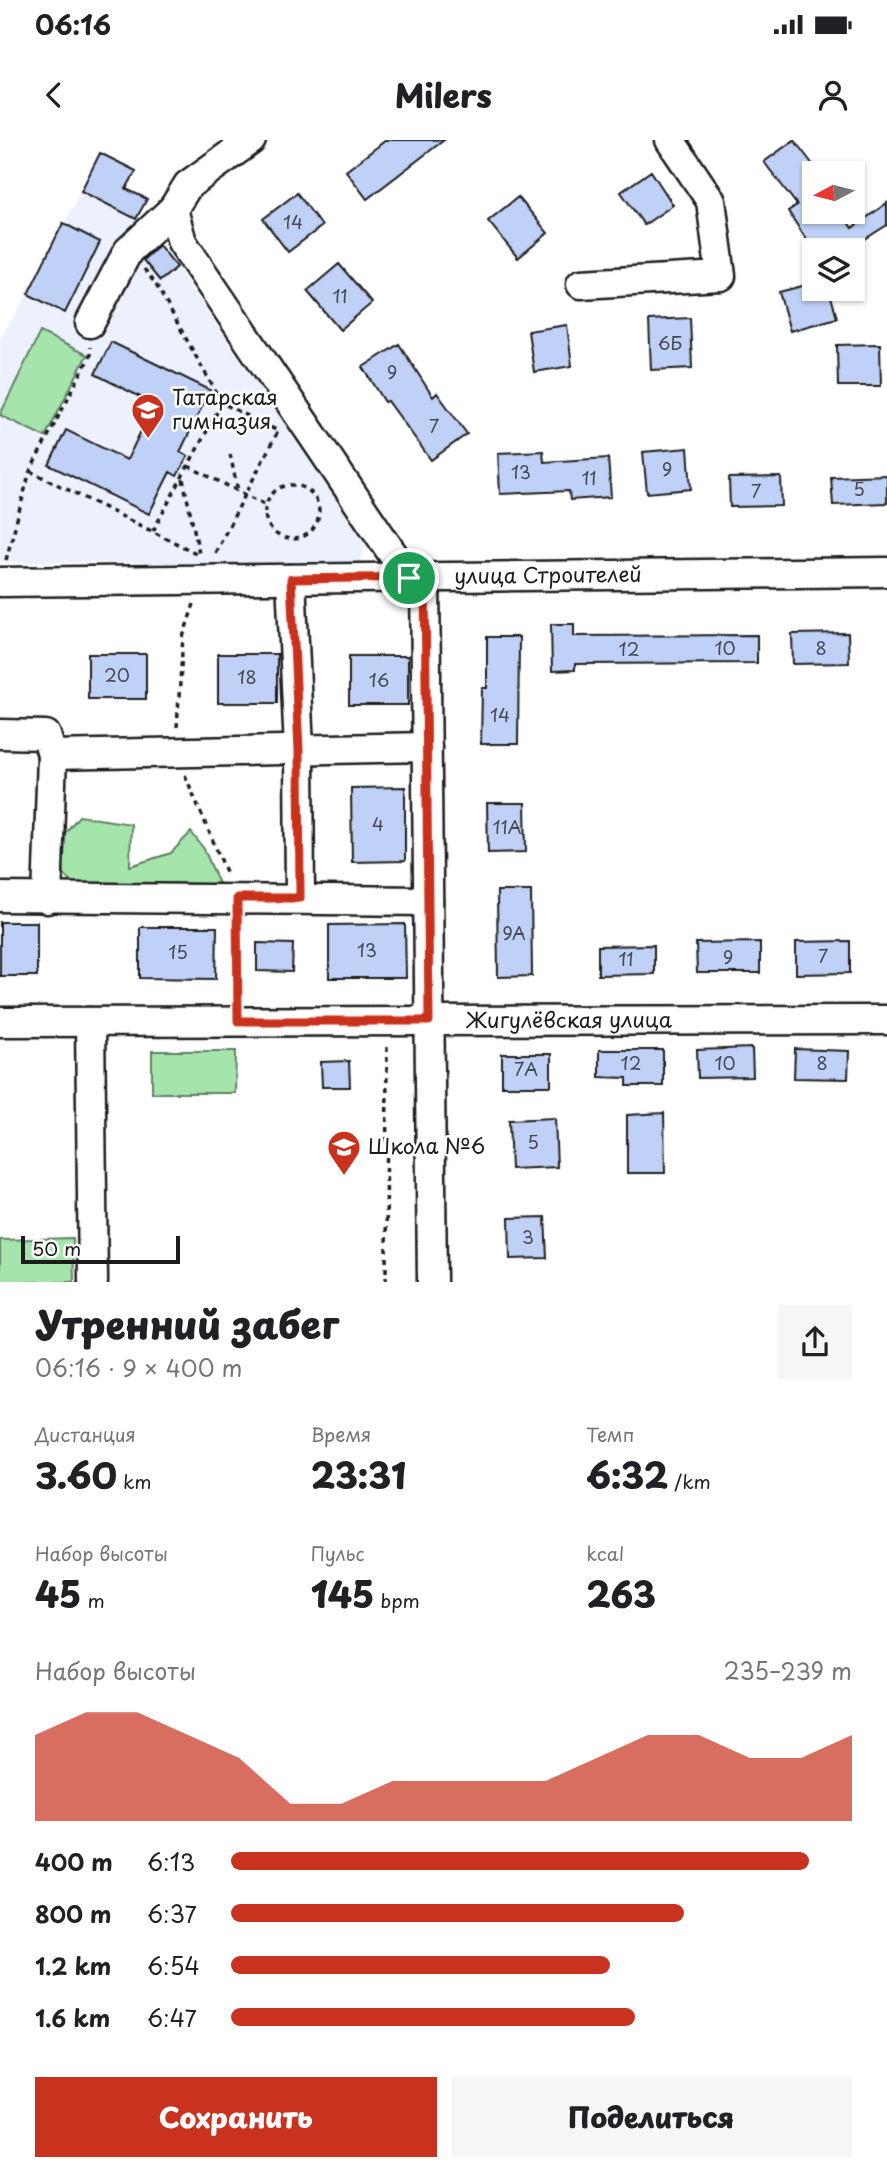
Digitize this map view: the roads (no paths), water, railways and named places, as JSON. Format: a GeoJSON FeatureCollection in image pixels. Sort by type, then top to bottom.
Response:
{"type":"FeatureCollection","features":[{"type":"Feature","properties":{"kind":"street"},"geometry":{"type":"LineString","coordinates":[[90,323],[128,251],[173,209],[188,185],[251,140]]}},
{"type":"Feature","properties":{"kind":"street"},"geometry":{"type":"LineString","coordinates":[[581,284],[721,276],[711,201],[670,140]]}},
{"type":"Feature","properties":{"kind":"street"},"geometry":{"type":"LineString","coordinates":[[173,209],[183,242],[417,578],[426,747],[432,1282]]}},
{"type":"Feature","properties":{"kind":"street","name":"улица Строителей"},"geometry":{"type":"LineString","coordinates":[[1,582],[200,567],[291,579],[887,572]]}},
{"type":"Feature","properties":{"kind":"street"},"geometry":{"type":"LineString","coordinates":[[291,579],[299,750],[300,898]]}},
{"type":"Feature","properties":{"kind":"street"},"geometry":{"type":"LineString","coordinates":[[0,734],[46,735],[52,755],[47,899]]}},
{"type":"Feature","properties":{"kind":"street"},"geometry":{"type":"LineString","coordinates":[[52,755],[426,747]]}},
{"type":"Feature","properties":{"kind":"street"},"geometry":{"type":"LineString","coordinates":[[0,897],[428,901]]}},
{"type":"Feature","properties":{"kind":"street","name":"Жигулёвская улица"},"geometry":{"type":"LineString","coordinates":[[0,1022],[887,1020]]}},
{"type":"Feature","properties":{"kind":"street"},"geometry":{"type":"LineString","coordinates":[[90,1021],[93,1282]]}},
{"type":"Feature","properties":{"kind":"place","name":"Татарская гимназия"},"geometry":{"type":"Point","coordinates":[148,440]}},
{"type":"Feature","properties":{"kind":"place","name":"Школа №6"},"geometry":{"type":"Point","coordinates":[344,1177]}}]}
